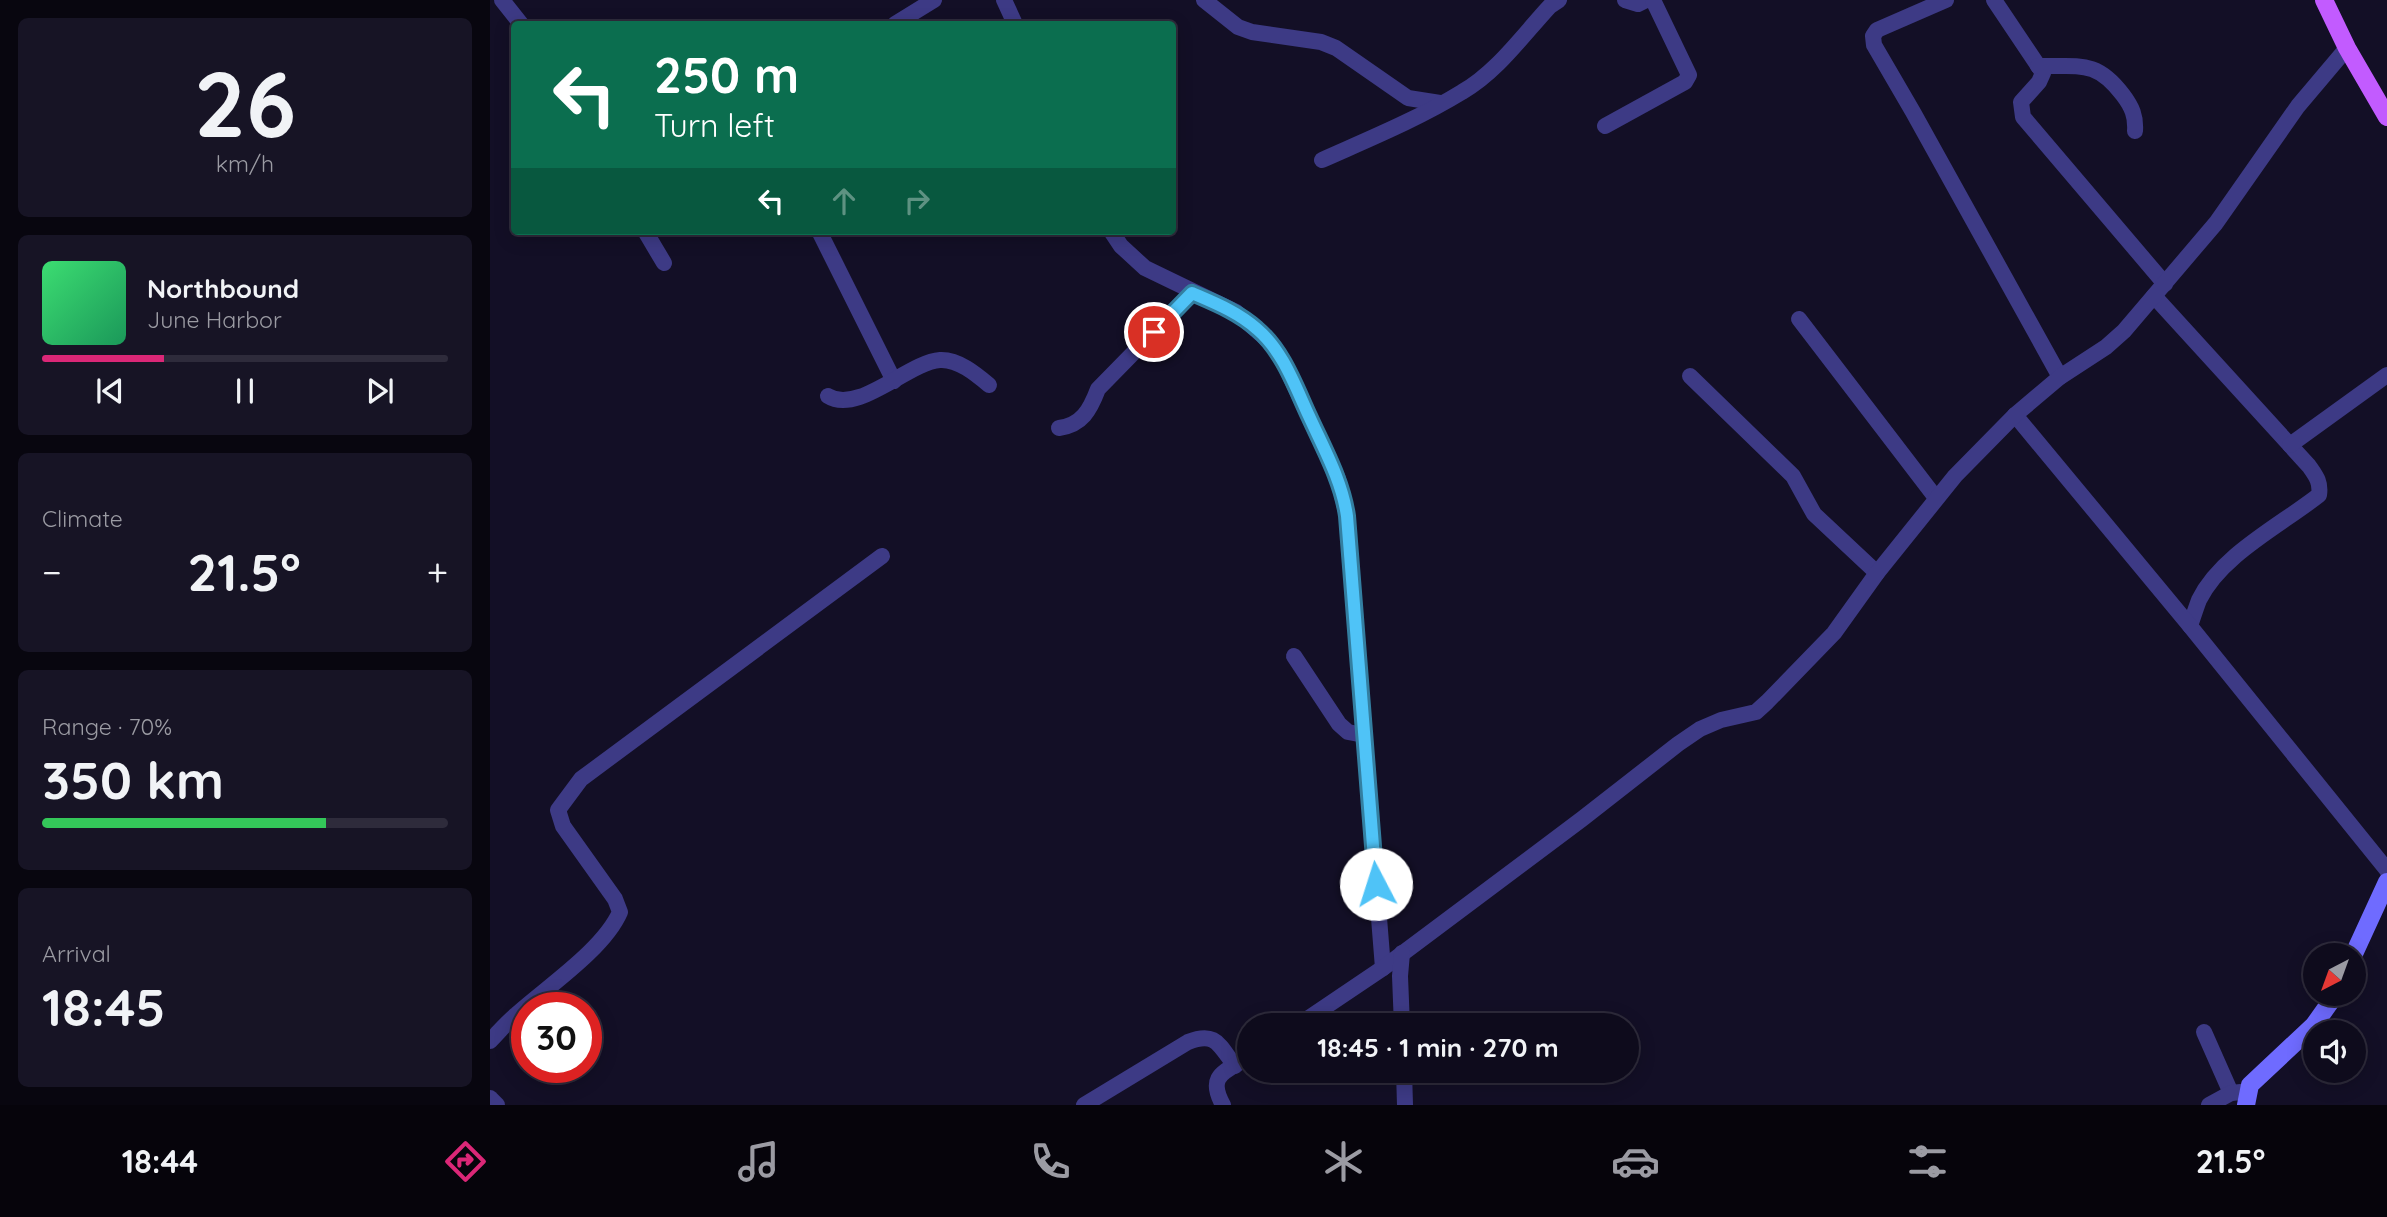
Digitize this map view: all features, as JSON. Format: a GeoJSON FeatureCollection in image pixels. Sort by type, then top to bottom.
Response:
{"type":"FeatureCollection","features":[{"type":"Feature","properties":{"kind":"main road"},"geometry":{"type":"LineString","coordinates":[[2324,0],[2347,48],[2387,117]]}},
{"type":"Feature","properties":{"kind":"street"},"geometry":{"type":"LineString","coordinates":[[502,0],[519,21]]}},
{"type":"Feature","properties":{"kind":"street"},"geometry":{"type":"LineString","coordinates":[[900,21],[934,0]]}},
{"type":"Feature","properties":{"kind":"street"},"geometry":{"type":"LineString","coordinates":[[1004,0],[1014,21]]}},
{"type":"Feature","properties":{"kind":"street"},"geometry":{"type":"LineString","coordinates":[[1204,0],[1238,27],[1252,32],[1329,45],[1408,98],[1440,103]]}},
{"type":"Feature","properties":{"kind":"street"},"geometry":{"type":"LineString","coordinates":[[1322,160],[1385,132],[1463,92],[1486,74],[1550,6],[1559,0]]}},
{"type":"Feature","properties":{"kind":"street"},"geometry":{"type":"LineString","coordinates":[[1625,0],[1638,4],[1646,0]]}},
{"type":"Feature","properties":{"kind":"street"},"geometry":{"type":"LineString","coordinates":[[1605,126],[1685,82],[1689,75],[1653,0]]}},
{"type":"Feature","properties":{"kind":"street"},"geometry":{"type":"LineString","coordinates":[[1946,0],[1877,30],[1873,36],[1874,45],[2060,377]]}},
{"type":"Feature","properties":{"kind":"street"},"geometry":{"type":"LineString","coordinates":[[1994,0],[2043,73],[2042,78],[2021,102],[2023,117],[2159,290],[2318,479],[2319,495],[2258,536],[2207,586],[2190,626]]}},
{"type":"Feature","properties":{"kind":"street"},"geometry":{"type":"LineString","coordinates":[[1316,1013],[1383,968],[1678,744],[1700,729],[1721,720],[1756,712],[1833,634],[1936,498],[2015,415],[2060,377],[2115,340],[2236,197],[2298,106],[2347,48]]}},
{"type":"Feature","properties":{"kind":"street"},"geometry":{"type":"LineString","coordinates":[[2038,66],[2083,66],[2095,69],[2111,79],[2136,116],[2135,131]]}},
{"type":"Feature","properties":{"kind":"street"},"geometry":{"type":"LineString","coordinates":[[647,235],[664,263]]}},
{"type":"Feature","properties":{"kind":"street"},"geometry":{"type":"LineString","coordinates":[[821,235],[894,381]]}},
{"type":"Feature","properties":{"kind":"street"},"geometry":{"type":"LineString","coordinates":[[1114,235],[1144,268],[1236,312],[1272,344],[1284,363],[1338,479],[1347,516],[1383,968]]}},
{"type":"Feature","properties":{"kind":"street"},"geometry":{"type":"LineString","coordinates":[[1059,428],[1073,426],[1082,419],[1098,389],[1192,293]]}},
{"type":"Feature","properties":{"kind":"street"},"geometry":{"type":"LineString","coordinates":[[1799,319],[1936,498]]}},
{"type":"Feature","properties":{"kind":"street"},"geometry":{"type":"LineString","coordinates":[[828,396],[835,400],[847,400],[894,381],[925,364],[942,360],[959,365],[989,385]]}},
{"type":"Feature","properties":{"kind":"street"},"geometry":{"type":"LineString","coordinates":[[2290,445],[2387,375]]}},
{"type":"Feature","properties":{"kind":"street"},"geometry":{"type":"LineString","coordinates":[[1690,376],[1793,475],[1814,514],[1877,573]]}},
{"type":"Feature","properties":{"kind":"street"},"geometry":{"type":"LineString","coordinates":[[2015,415],[2387,870]]}},
{"type":"Feature","properties":{"kind":"street"},"geometry":{"type":"LineString","coordinates":[[490,1041],[516,1015],[570,971],[615,923],[620,912],[615,899],[559,816],[558,810],[581,779],[883,556]]}},
{"type":"Feature","properties":{"kind":"street"},"geometry":{"type":"LineString","coordinates":[[1294,656],[1339,724],[1348,732],[1364,735]]}},
{"type":"Feature","properties":{"kind":"street"},"geometry":{"type":"LineString","coordinates":[[2359,943],[2387,882]]}},
{"type":"Feature","properties":{"kind":"street"},"geometry":{"type":"LineString","coordinates":[[1401,1013],[1402,953]]}},
{"type":"Feature","properties":{"kind":"street"},"geometry":{"type":"LineString","coordinates":[[2209,1105],[2241,1097],[2260,1075],[2314,1025],[2327,1006]]}},
{"type":"Feature","properties":{"kind":"street"},"geometry":{"type":"LineString","coordinates":[[2204,1032],[2241,1097]]}},
{"type":"Feature","properties":{"kind":"street"},"geometry":{"type":"LineString","coordinates":[[1084,1105],[1202,1036],[1214,1040],[1234,1066]]}},
{"type":"Feature","properties":{"kind":"street"},"geometry":{"type":"LineString","coordinates":[[1223,1105],[1215,1089],[1215,1082],[1237,1064]]}},
{"type":"Feature","properties":{"kind":"street"},"geometry":{"type":"LineString","coordinates":[[1404,1083],[1405,1105]]}},
{"type":"Feature","properties":{"kind":"route"},"geometry":{"type":"LineString","coordinates":[[1154,332],[1192,293],[1236,312],[1259,330],[1284,363],[1338,479],[1347,516],[1376,884]]}}]}
